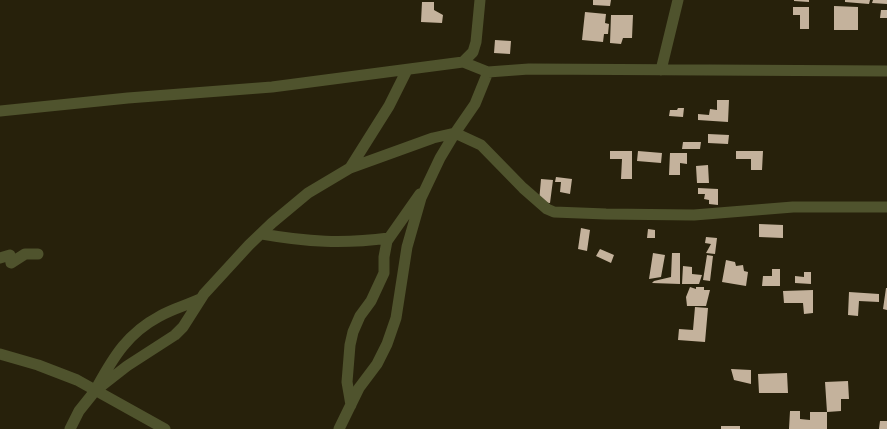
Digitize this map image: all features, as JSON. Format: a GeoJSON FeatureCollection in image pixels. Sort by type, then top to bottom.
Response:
{"type":"FeatureCollection","features":[{"type":"Feature","properties":{"kind":"street"},"geometry":{"type":"LineString","coordinates":[[463,62],[473,52],[476,42],[480,0]]}},
{"type":"Feature","properties":{"kind":"street"},"geometry":{"type":"LineString","coordinates":[[661,70],[678,0]]}},
{"type":"Feature","properties":{"kind":"street"},"geometry":{"type":"LineString","coordinates":[[0,111],[128,98],[272,87],[463,62],[488,72],[529,68],[887,71]]}},
{"type":"Feature","properties":{"kind":"street"},"geometry":{"type":"LineString","coordinates":[[350,168],[389,106],[407,70]]}},
{"type":"Feature","properties":{"kind":"street"},"geometry":{"type":"LineString","coordinates":[[338,429],[359,388],[378,364],[387,344],[396,318],[407,247],[421,198],[440,158],[475,104],[488,72]]}},
{"type":"Feature","properties":{"kind":"street"},"geometry":{"type":"LineString","coordinates":[[95,391],[127,366],[183,327],[200,299],[226,270],[262,234],[308,192],[350,168],[433,138],[455,133],[481,145],[523,188],[547,209],[554,212],[694,215],[792,207],[887,208]]}},
{"type":"Feature","properties":{"kind":"street"},"geometry":{"type":"LineString","coordinates":[[351,405],[347,382],[350,345],[353,332],[360,316],[371,301],[384,273],[384,257],[389,238],[428,182]]}},
{"type":"Feature","properties":{"kind":"street"},"geometry":{"type":"LineString","coordinates":[[262,234],[321,242],[353,242],[389,238]]}},
{"type":"Feature","properties":{"kind":"street"},"geometry":{"type":"LineString","coordinates":[[0,258],[10,255],[11,263],[25,254],[38,254]]}},
{"type":"Feature","properties":{"kind":"street"},"geometry":{"type":"LineString","coordinates":[[70,429],[79,411],[95,391],[107,369],[126,341],[160,316],[200,299]]}},
{"type":"Feature","properties":{"kind":"street"},"geometry":{"type":"LineString","coordinates":[[0,354],[38,365],[77,380],[165,429]]}},
{"type":"Feature","properties":{"kind":"building"},"geometry":{"type":"Polygon","coordinates":[[[593,0],[611,0],[610,6],[593,5],[593,0]]]}},
{"type":"Feature","properties":{"kind":"building"},"geometry":{"type":"Polygon","coordinates":[[[809,0],[809,2],[794,1],[809,0]]]}},
{"type":"Feature","properties":{"kind":"building"},"geometry":{"type":"Polygon","coordinates":[[[845,0],[870,0],[869,4],[845,2],[845,0]]]}},
{"type":"Feature","properties":{"kind":"building"},"geometry":{"type":"Polygon","coordinates":[[[873,0],[887,0],[887,4],[872,3],[873,0]]]}},
{"type":"Feature","properties":{"kind":"building"},"geometry":{"type":"Polygon","coordinates":[[[422,2],[434,2],[434,10],[443,15],[442,23],[421,22],[422,2]]]}},
{"type":"Feature","properties":{"kind":"building"},"geometry":{"type":"Polygon","coordinates":[[[834,6],[858,7],[858,30],[834,30],[834,6]]]}},
{"type":"Feature","properties":{"kind":"building"},"geometry":{"type":"Polygon","coordinates":[[[793,7],[809,7],[809,29],[800,29],[800,15],[793,15],[793,7]]]}},
{"type":"Feature","properties":{"kind":"building"},"geometry":{"type":"Polygon","coordinates":[[[881,10],[887,10],[887,18],[880,18],[881,10]]]}},
{"type":"Feature","properties":{"kind":"building"},"geometry":{"type":"Polygon","coordinates":[[[585,12],[606,14],[605,23],[609,24],[608,34],[604,34],[603,42],[582,40],[585,12]]]}},
{"type":"Feature","properties":{"kind":"building"},"geometry":{"type":"Polygon","coordinates":[[[611,15],[633,15],[632,38],[623,38],[621,44],[610,43],[611,15]]]}},
{"type":"Feature","properties":{"kind":"building"},"geometry":{"type":"Polygon","coordinates":[[[495,40],[511,41],[510,54],[494,53],[495,40]]]}},
{"type":"Feature","properties":{"kind":"building"},"geometry":{"type":"Polygon","coordinates":[[[717,100],[729,100],[728,122],[698,120],[698,114],[709,115],[710,109],[717,110],[717,100]]]}},
{"type":"Feature","properties":{"kind":"building"},"geometry":{"type":"Polygon","coordinates":[[[678,108],[684,108],[683,117],[669,116],[670,110],[677,110],[678,108]]]}},
{"type":"Feature","properties":{"kind":"building"},"geometry":{"type":"Polygon","coordinates":[[[708,134],[729,135],[728,144],[708,143],[708,134]]]}},
{"type":"Feature","properties":{"kind":"building"},"geometry":{"type":"Polygon","coordinates":[[[683,142],[701,142],[700,149],[682,149],[683,142]]]}},
{"type":"Feature","properties":{"kind":"building"},"geometry":{"type":"Polygon","coordinates":[[[610,151],[632,151],[632,179],[621,179],[622,159],[610,159],[610,151]]]}},
{"type":"Feature","properties":{"kind":"building"},"geometry":{"type":"Polygon","coordinates":[[[638,151],[662,153],[661,163],[637,161],[638,151]]]}},
{"type":"Feature","properties":{"kind":"building"},"geometry":{"type":"Polygon","coordinates":[[[736,151],[763,151],[762,170],[751,170],[751,159],[736,159],[736,151]]]}},
{"type":"Feature","properties":{"kind":"building"},"geometry":{"type":"Polygon","coordinates":[[[670,153],[687,153],[687,164],[680,163],[680,175],[669,175],[670,153]]]}},
{"type":"Feature","properties":{"kind":"building"},"geometry":{"type":"Polygon","coordinates":[[[708,165],[709,183],[697,183],[696,166],[708,165]]]}},
{"type":"Feature","properties":{"kind":"building"},"geometry":{"type":"Polygon","coordinates":[[[556,177],[572,179],[570,194],[560,192],[561,182],[555,182],[556,177]]]}},
{"type":"Feature","properties":{"kind":"building"},"geometry":{"type":"Polygon","coordinates":[[[541,179],[553,180],[550,203],[539,202],[541,179]]]}},
{"type":"Feature","properties":{"kind":"building"},"geometry":{"type":"Polygon","coordinates":[[[698,188],[718,189],[718,205],[709,204],[709,200],[704,199],[705,194],[698,194],[698,188]]]}},
{"type":"Feature","properties":{"kind":"building"},"geometry":{"type":"Polygon","coordinates":[[[759,224],[783,225],[783,238],[759,237],[759,224]]]}},
{"type":"Feature","properties":{"kind":"building"},"geometry":{"type":"Polygon","coordinates":[[[581,228],[590,230],[587,251],[578,249],[581,228]]]}},
{"type":"Feature","properties":{"kind":"building"},"geometry":{"type":"Polygon","coordinates":[[[648,229],[655,230],[655,238],[647,238],[648,229]]]}},
{"type":"Feature","properties":{"kind":"building"},"geometry":{"type":"Polygon","coordinates":[[[706,237],[717,238],[715,254],[706,253],[711,244],[705,243],[706,237]]]}},
{"type":"Feature","properties":{"kind":"building"},"geometry":{"type":"Polygon","coordinates":[[[600,249],[614,255],[611,263],[596,256],[600,249]]]}},
{"type":"Feature","properties":{"kind":"building"},"geometry":{"type":"Polygon","coordinates":[[[653,253],[665,255],[661,277],[649,279],[653,253]]]}},
{"type":"Feature","properties":{"kind":"building"},"geometry":{"type":"Polygon","coordinates":[[[672,253],[680,253],[680,284],[652,283],[654,281],[671,277],[672,253]]]}},
{"type":"Feature","properties":{"kind":"building"},"geometry":{"type":"Polygon","coordinates":[[[707,255],[713,256],[710,281],[703,280],[707,255]]]}},
{"type":"Feature","properties":{"kind":"building"},"geometry":{"type":"Polygon","coordinates":[[[726,260],[735,262],[736,266],[743,265],[744,271],[748,272],[746,286],[722,282],[726,260]]]}},
{"type":"Feature","properties":{"kind":"building"},"geometry":{"type":"Polygon","coordinates":[[[683,266],[692,267],[692,274],[702,275],[699,284],[682,284],[683,266]]]}},
{"type":"Feature","properties":{"kind":"building"},"geometry":{"type":"Polygon","coordinates":[[[772,269],[780,269],[780,286],[762,286],[763,276],[772,276],[772,269]]]}},
{"type":"Feature","properties":{"kind":"building"},"geometry":{"type":"Polygon","coordinates":[[[804,272],[811,272],[811,284],[795,283],[795,276],[804,277],[804,272]]]}},
{"type":"Feature","properties":{"kind":"building"},"geometry":{"type":"Polygon","coordinates":[[[690,287],[696,289],[696,287],[704,287],[704,290],[710,290],[706,306],[687,306],[686,297],[690,287]]]}},
{"type":"Feature","properties":{"kind":"building"},"geometry":{"type":"Polygon","coordinates":[[[887,288],[887,310],[883,309],[887,288]]]}},
{"type":"Feature","properties":{"kind":"building"},"geometry":{"type":"Polygon","coordinates":[[[813,290],[813,313],[804,314],[803,303],[784,303],[783,291],[813,290]]]}},
{"type":"Feature","properties":{"kind":"building"},"geometry":{"type":"Polygon","coordinates":[[[849,292],[879,294],[879,302],[859,301],[858,316],[848,315],[849,292]]]}},
{"type":"Feature","properties":{"kind":"building"},"geometry":{"type":"Polygon","coordinates":[[[695,307],[708,308],[705,342],[678,340],[679,329],[693,330],[695,307]]]}},
{"type":"Feature","properties":{"kind":"building"},"geometry":{"type":"Polygon","coordinates":[[[731,369],[751,370],[751,384],[734,380],[731,369]]]}},
{"type":"Feature","properties":{"kind":"building"},"geometry":{"type":"Polygon","coordinates":[[[787,373],[788,393],[759,393],[758,374],[787,373]]]}},
{"type":"Feature","properties":{"kind":"building"},"geometry":{"type":"Polygon","coordinates":[[[848,381],[849,399],[841,399],[841,411],[827,412],[825,382],[848,381]]]}},
{"type":"Feature","properties":{"kind":"building"},"geometry":{"type":"Polygon","coordinates":[[[790,411],[800,411],[800,419],[810,420],[810,412],[827,412],[827,429],[789,429],[790,411]]]}},
{"type":"Feature","properties":{"kind":"building"},"geometry":{"type":"Polygon","coordinates":[[[880,421],[887,421],[887,429],[879,429],[880,421]]]}},
{"type":"Feature","properties":{"kind":"building"},"geometry":{"type":"Polygon","coordinates":[[[721,426],[740,426],[740,429],[721,429],[721,426]]]}}]}
